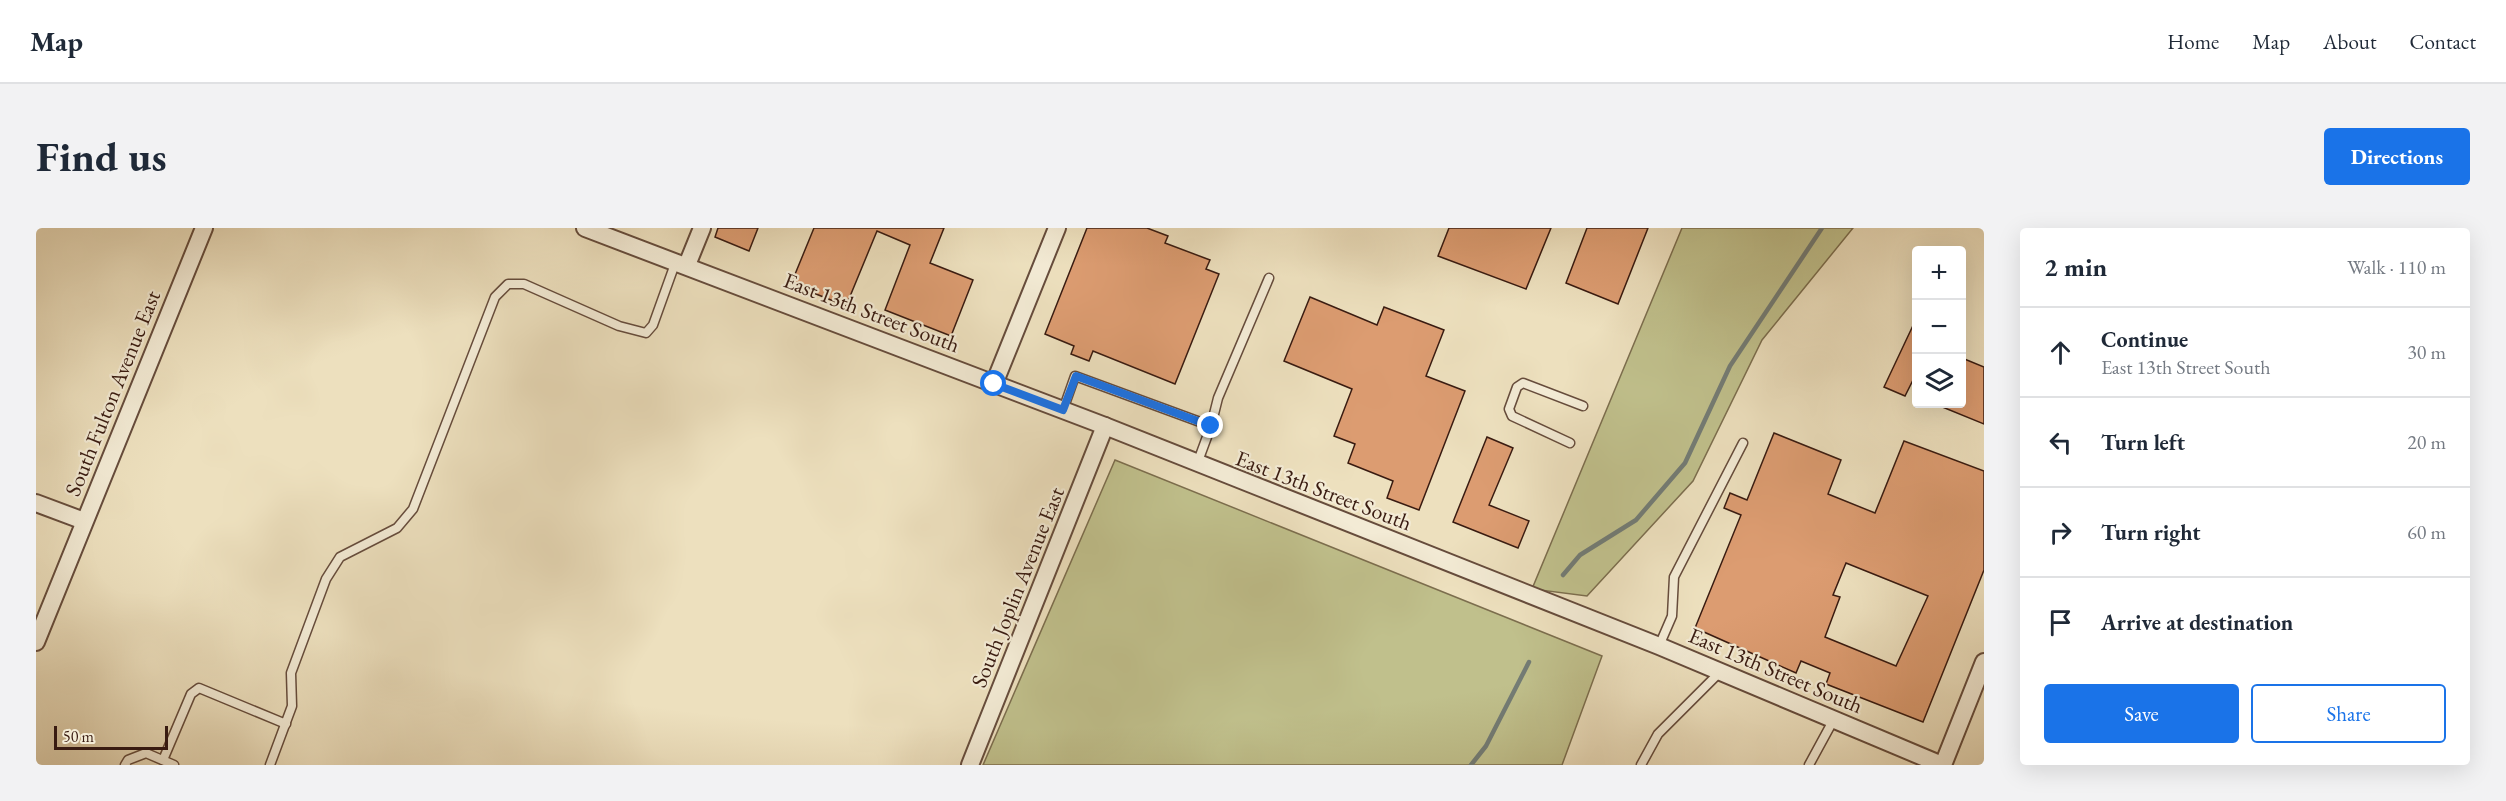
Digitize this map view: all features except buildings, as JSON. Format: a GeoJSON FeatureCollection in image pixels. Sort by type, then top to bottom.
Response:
{"type":"FeatureCollection","features":[{"type":"Feature","properties":{"kind":"street","name":"South Fulton Avenue East"},"geometry":{"type":"LineString","coordinates":[[36,642],[204,228]]}},
{"type":"Feature","properties":{"kind":"street","name":"East 13th Street South"},"geometry":{"type":"LineString","coordinates":[[585,228],[1105,426],[1659,646],[1942,765]]}},
{"type":"Feature","properties":{"kind":"street"},"geometry":{"type":"LineString","coordinates":[[681,263],[702,228]]}},
{"type":"Feature","properties":{"kind":"street"},"geometry":{"type":"LineString","coordinates":[[994,384],[1057,228]]}},
{"type":"Feature","properties":{"kind":"street","name":"South Joplin Avenue East"},"geometry":{"type":"LineString","coordinates":[[970,765],[1105,426]]}},
{"type":"Feature","properties":{"kind":"street"},"geometry":{"type":"LineString","coordinates":[[36,503],[84,521]]}},
{"type":"Feature","properties":{"kind":"street"},"geometry":{"type":"LineString","coordinates":[[1942,765],[1984,662]]}},
{"type":"Feature","properties":{"kind":"lane"},"geometry":{"type":"LineString","coordinates":[[270,765],[292,706],[291,673],[326,579],[340,557],[398,528],[413,509],[495,297],[508,284],[524,284],[627,329],[646,333],[653,325],[681,263]]}},
{"type":"Feature","properties":{"kind":"lane"},"geometry":{"type":"LineString","coordinates":[[1197,464],[1211,426],[1218,398],[1269,278]]}},
{"type":"Feature","properties":{"kind":"lane"},"geometry":{"type":"LineString","coordinates":[[1063,410],[1076,376],[1211,426]]}},
{"type":"Feature","properties":{"kind":"lane"},"geometry":{"type":"LineString","coordinates":[[1570,443],[1512,416],[1509,409],[1517,387],[1523,383],[1583,406]]}},
{"type":"Feature","properties":{"kind":"lane"},"geometry":{"type":"LineString","coordinates":[[1659,646],[1672,616],[1674,578],[1743,442]]}},
{"type":"Feature","properties":{"kind":"lane"},"geometry":{"type":"LineString","coordinates":[[1641,765],[1658,734],[1720,672]]}},
{"type":"Feature","properties":{"kind":"lane"},"geometry":{"type":"LineString","coordinates":[[164,760],[191,694],[199,688],[286,724]]}},
{"type":"Feature","properties":{"kind":"lane"},"geometry":{"type":"LineString","coordinates":[[1809,765],[1834,718]]}},
{"type":"Feature","properties":{"kind":"lane"},"geometry":{"type":"LineString","coordinates":[[125,765],[128,759],[146,753],[174,765]]}},
{"type":"Feature","properties":{"kind":"green space"},"geometry":{"type":"Polygon","coordinates":[[[1682,228],[1853,228],[1762,340],[1693,481],[1587,596],[1532,589],[1682,228]]]}},
{"type":"Feature","properties":{"kind":"green space"},"geometry":{"type":"Polygon","coordinates":[[[1115,460],[1602,656],[1562,765],[983,765],[1115,460]]]}},
{"type":"Feature","properties":{"kind":"waterway"},"geometry":{"type":"LineString","coordinates":[[1563,575],[1580,555],[1636,520],[1685,463],[1730,366],[1822,228]]}},
{"type":"Feature","properties":{"kind":"waterway"},"geometry":{"type":"LineString","coordinates":[[1471,765],[1486,746],[1529,662]]}},
{"type":"Feature","properties":{"kind":"route"},"geometry":{"type":"LineString","coordinates":[[994,384],[1063,410],[1076,376],[1211,426]]}}]}
